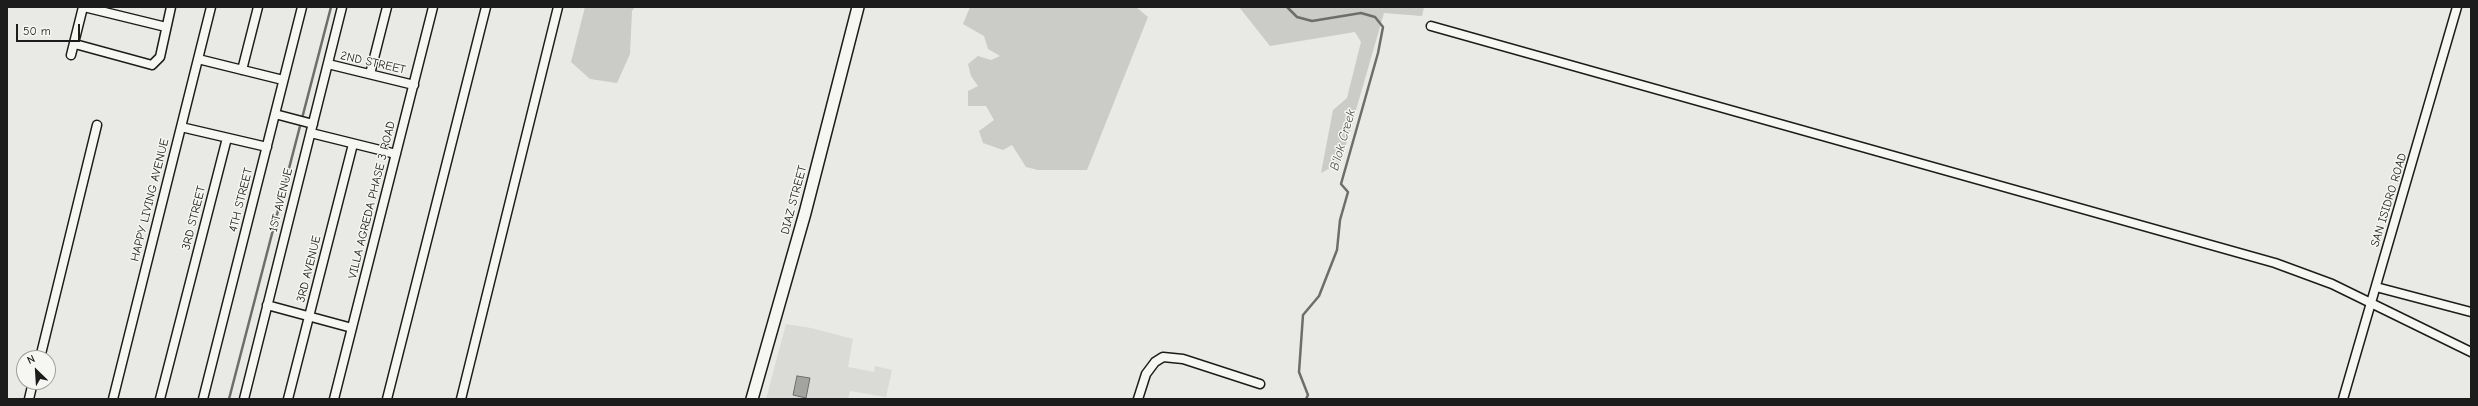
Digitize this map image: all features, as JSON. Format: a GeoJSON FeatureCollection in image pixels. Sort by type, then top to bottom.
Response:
{"type":"FeatureCollection","features":[{"type":"Feature","properties":{"kind":"main road","name":"DIAZ STREET"},"geometry":{"type":"LineString","coordinates":[[752,399],[805,212],[858,7]]}},
{"type":"Feature","properties":{"kind":"street"},"geometry":{"type":"LineString","coordinates":[[71,55],[84,7],[166,27]]}},
{"type":"Feature","properties":{"kind":"street"},"geometry":{"type":"LineString","coordinates":[[75,44],[150,66],[156,63],[160,57],[171,7]]}},
{"type":"Feature","properties":{"kind":"street","name":"HAPPY LIVING AVENUE"},"geometry":{"type":"LineString","coordinates":[[113,399],[211,7]]}},
{"type":"Feature","properties":{"kind":"street"},"geometry":{"type":"LineString","coordinates":[[242,70],[258,7]]}},
{"type":"Feature","properties":{"kind":"street","name":"4TH STREET"},"geometry":{"type":"LineString","coordinates":[[203,399],[302,7]]}},
{"type":"Feature","properties":{"kind":"street","name":"1ST AVENUE"},"geometry":{"type":"LineString","coordinates":[[244,399],[310,133],[305,122],[328,64],[342,7]]}},
{"type":"Feature","properties":{"kind":"street"},"geometry":{"type":"LineString","coordinates":[[370,74],[387,7]]}},
{"type":"Feature","properties":{"kind":"street","name":"VILLA AGREDA PHASE 3 ROAD"},"geometry":{"type":"LineString","coordinates":[[334,399],[433,7]]}},
{"type":"Feature","properties":{"kind":"street"},"geometry":{"type":"LineString","coordinates":[[387,399],[486,7]]}},
{"type":"Feature","properties":{"kind":"street"},"geometry":{"type":"LineString","coordinates":[[460,399],[558,7]]}},
{"type":"Feature","properties":{"kind":"street","name":"SAN ISIDRO ROAD"},"geometry":{"type":"LineString","coordinates":[[2343,399],[2457,7]]}},
{"type":"Feature","properties":{"kind":"street"},"geometry":{"type":"LineString","coordinates":[[1431,26],[2268,260],[2332,284],[2370,304],[2471,352]]}},
{"type":"Feature","properties":{"kind":"street"},"geometry":{"type":"LineString","coordinates":[[198,58],[283,80]]}},
{"type":"Feature","properties":{"kind":"street","name":"2ND STREET"},"geometry":{"type":"LineString","coordinates":[[328,64],[414,85]]}},
{"type":"Feature","properties":{"kind":"street"},"geometry":{"type":"LineString","coordinates":[[275,114],[305,122]]}},
{"type":"Feature","properties":{"kind":"street"},"geometry":{"type":"LineString","coordinates":[[42,350],[97,125]]}},
{"type":"Feature","properties":{"kind":"street"},"geometry":{"type":"LineString","coordinates":[[181,126],[267,147]]}},
{"type":"Feature","properties":{"kind":"street"},"geometry":{"type":"LineString","coordinates":[[310,133],[396,154]]}},
{"type":"Feature","properties":{"kind":"street","name":"3RD STREET"},"geometry":{"type":"LineString","coordinates":[[160,399],[227,138]]}},
{"type":"Feature","properties":{"kind":"street","name":"3RD AVENUE"},"geometry":{"type":"LineString","coordinates":[[288,399],[353,144]]}},
{"type":"Feature","properties":{"kind":"street"},"geometry":{"type":"LineString","coordinates":[[2376,287],[2471,312]]}},
{"type":"Feature","properties":{"kind":"street"},"geometry":{"type":"LineString","coordinates":[[267,305],[352,328]]}},
{"type":"Feature","properties":{"kind":"street"},"geometry":{"type":"LineString","coordinates":[[1138,399],[1146,374],[1155,362],[1163,357],[1183,359],[1260,384]]}},
{"type":"Feature","properties":{"kind":"shaded area"},"geometry":{"type":"Polygon","coordinates":[[[585,7],[635,7],[632,11],[630,54],[617,83],[590,79],[571,62],[585,7]]]}},
{"type":"Feature","properties":{"kind":"shaded area"},"geometry":{"type":"Polygon","coordinates":[[[970,7],[1136,7],[1148,17],[1087,170],[1038,170],[1026,167],[1012,145],[1003,150],[983,143],[979,131],[994,120],[986,106],[968,106],[968,91],[978,86],[971,76],[968,64],[978,56],[991,60],[1000,56],[988,49],[984,36],[963,24],[970,7]]]}},
{"type":"Feature","properties":{"kind":"shaded area"},"geometry":{"type":"Polygon","coordinates":[[[1239,7],[1424,7],[1422,16],[1384,13],[1341,162],[1321,173],[1333,110],[1347,98],[1361,42],[1355,32],[1270,46],[1239,7]]]}},
{"type":"Feature","properties":{"kind":"shaded area"},"geometry":{"type":"Polygon","coordinates":[[[786,324],[811,328],[853,339],[848,367],[874,372],[875,366],[892,370],[886,397],[850,391],[848,399],[766,399],[786,324]]]}},
{"type":"Feature","properties":{"kind":"shaded area"},"geometry":{"type":"Polygon","coordinates":[[[797,376],[810,378],[806,398],[793,395],[797,376]]]}},
{"type":"Feature","properties":{"kind":"waterway"},"geometry":{"type":"LineString","coordinates":[[229,399],[331,7]]}},
{"type":"Feature","properties":{"kind":"waterway","name":"B'lok Creek"},"geometry":{"type":"LineString","coordinates":[[1287,7],[1297,17],[1312,21],[1361,13],[1375,17],[1383,27],[1378,53],[1341,184],[1348,192],[1340,220],[1337,250],[1319,296],[1303,315],[1299,372],[1308,395],[1306,399]]}}]}
